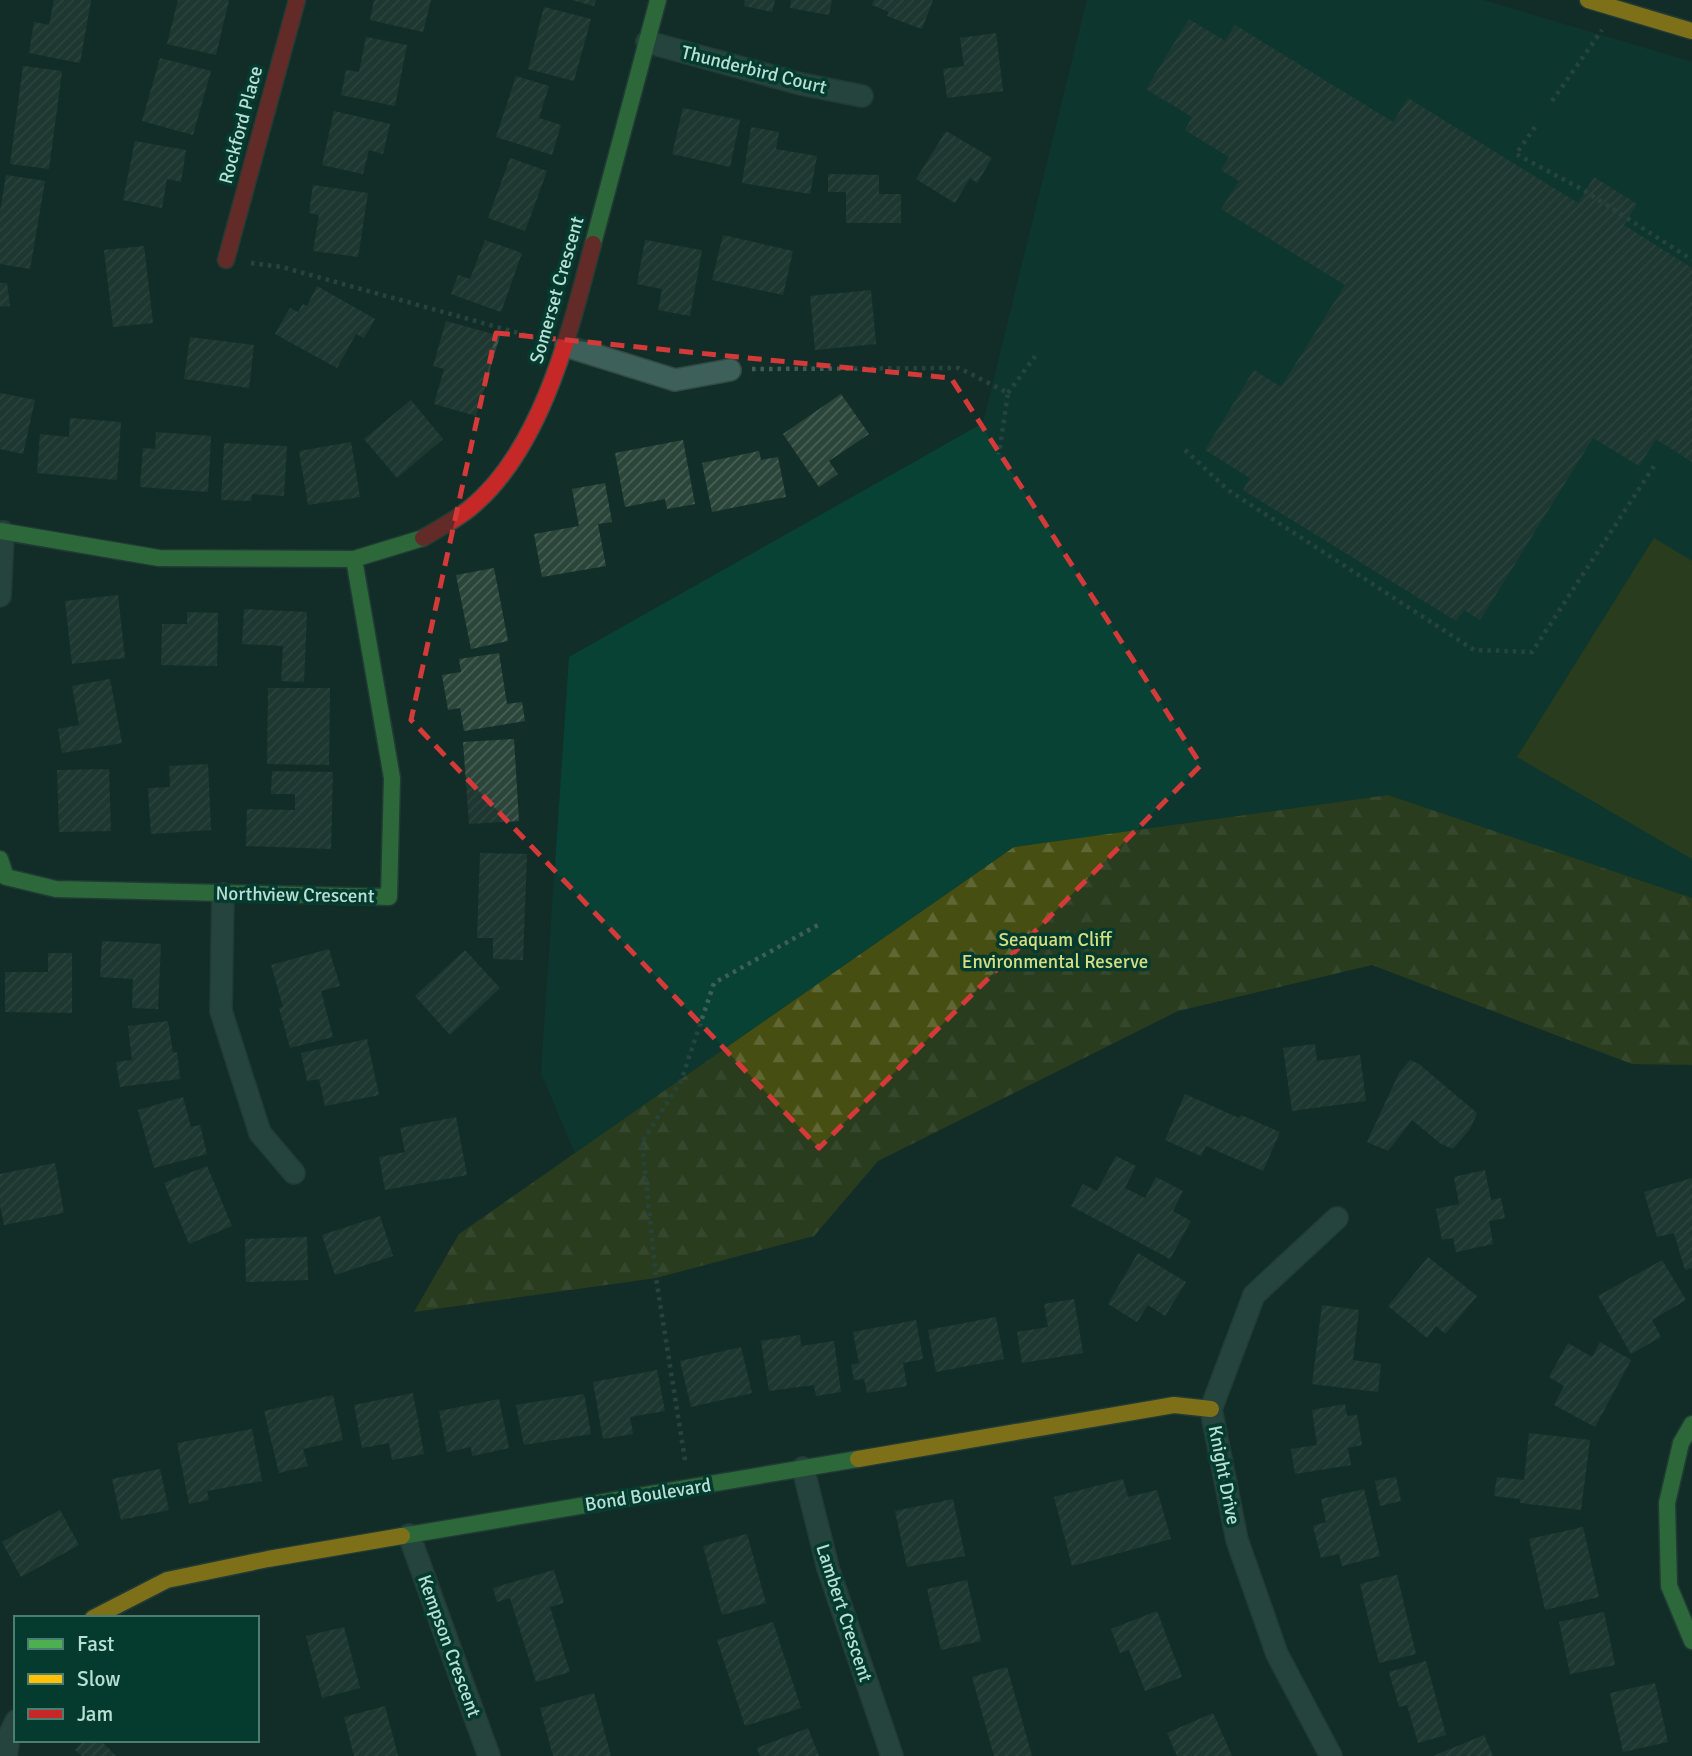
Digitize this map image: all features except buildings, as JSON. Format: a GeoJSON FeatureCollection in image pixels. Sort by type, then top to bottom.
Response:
{"type":"FeatureCollection","features":[{"type":"Feature","properties":{"kind":"street","name":"Rockford Place"},"geometry":{"type":"LineString","coordinates":[[226,260],[297,0]]}},
{"type":"Feature","properties":{"kind":"street","name":"Somerset Crescent"},"geometry":{"type":"LineString","coordinates":[[2,532],[159,558],[354,559],[423,538],[469,509],[499,478],[519,448],[545,398],[566,346],[658,0]]}},
{"type":"Feature","properties":{"kind":"street"},"geometry":{"type":"LineString","coordinates":[[1588,0],[1692,30]]}},
{"type":"Feature","properties":{"kind":"street","name":"Thunderbird Court"},"geometry":{"type":"LineString","coordinates":[[647,42],[801,84],[862,96]]}},
{"type":"Feature","properties":{"kind":"street"},"geometry":{"type":"LineString","coordinates":[[566,346],[675,380],[730,370]]}},
{"type":"Feature","properties":{"kind":"street"},"geometry":{"type":"LineString","coordinates":[[0,596],[2,532]]}},
{"type":"Feature","properties":{"kind":"street","name":"Northview Crescent"},"geometry":{"type":"LineString","coordinates":[[0,859],[6,877],[56,889],[389,897],[392,778],[354,559]]}},
{"type":"Feature","properties":{"kind":"street"},"geometry":{"type":"LineString","coordinates":[[223,894],[221,1011],[260,1133],[294,1173]]}},
{"type":"Feature","properties":{"kind":"street","name":"Knight Drive"},"geometry":{"type":"LineString","coordinates":[[1331,1756],[1277,1654],[1237,1540],[1210,1409],[1254,1295],[1337,1218]]}},
{"type":"Feature","properties":{"kind":"street","name":"Bond Boulevard"},"geometry":{"type":"LineString","coordinates":[[97,1616],[167,1580],[268,1559],[1174,1405],[1210,1409]]}},
{"type":"Feature","properties":{"kind":"street"},"geometry":{"type":"LineString","coordinates":[[1692,1424],[1681,1443],[1667,1503],[1668,1586],[1692,1641]]}},
{"type":"Feature","properties":{"kind":"street","name":"Lambert Crescent"},"geometry":{"type":"LineString","coordinates":[[803,1468],[828,1568],[892,1756]]}},
{"type":"Feature","properties":{"kind":"street","name":"Kempson Crescent"},"geometry":{"type":"LineString","coordinates":[[409,1535],[489,1756]]}},
{"type":"Feature","properties":{"kind":"street"},"geometry":{"type":"LineString","coordinates":[[6,1756],[9,1736],[14,1725]]}},
{"type":"Feature","properties":{"kind":"path"},"geometry":{"type":"LineString","coordinates":[[1552,101],[1604,28]]}},
{"type":"Feature","properties":{"kind":"path"},"geometry":{"type":"LineString","coordinates":[[1535,127],[1516,154],[1585,191],[1692,260]]}},
{"type":"Feature","properties":{"kind":"path"},"geometry":{"type":"LineString","coordinates":[[226,260],[282,267],[544,340]]}},
{"type":"Feature","properties":{"kind":"path"},"geometry":{"type":"LineString","coordinates":[[999,454],[1009,393],[1036,355]]}},
{"type":"Feature","properties":{"kind":"path"},"geometry":{"type":"LineString","coordinates":[[730,370],[794,367],[959,368],[1009,393]]}},
{"type":"Feature","properties":{"kind":"path"},"geometry":{"type":"LineString","coordinates":[[1185,450],[1227,490],[1474,650],[1485,651],[1532,652],[1656,463]]}},
{"type":"Feature","properties":{"kind":"path"},"geometry":{"type":"LineString","coordinates":[[685,1466],[656,1278],[642,1142],[681,1081],[714,983],[818,925]]}},
{"type":"Feature","properties":{"kind":"highlighted area"},"geometry":{"type":"Polygon","coordinates":[[[496,333],[951,378],[1201,765],[819,1148],[411,720],[496,333]]]}},
{"type":"Feature","properties":{"kind":"shaded area"},"geometry":{"type":"Polygon","coordinates":[[[1087,0],[1483,0],[1692,62],[1692,898],[1388,795],[1014,847],[575,1153],[541,1073],[569,657],[983,423],[1087,0]]]}},
{"type":"Feature","properties":{"kind":"green space"},"geometry":{"type":"Polygon","coordinates":[[[1654,538],[1692,561],[1692,859],[1517,757],[1654,538]]]}},
{"type":"Feature","properties":{"kind":"green space","name":"Seaquam Cliff Environmental Reserve"},"geometry":{"type":"Polygon","coordinates":[[[1388,795],[1692,898],[1692,1065],[1632,1064],[1372,965],[1178,1011],[878,1161],[814,1236],[656,1278],[414,1312],[459,1234],[1014,847],[1388,795]]]}},
{"type":"Feature","properties":{"kind":"traffic: fast"},"geometry":{"type":"LineString","coordinates":[[593,244],[658,0]]}},
{"type":"Feature","properties":{"kind":"traffic: fast"},"geometry":{"type":"LineString","coordinates":[[0,531],[159,558],[354,559],[423,538]]}},
{"type":"Feature","properties":{"kind":"traffic: fast"},"geometry":{"type":"LineString","coordinates":[[0,859],[6,877],[56,889],[389,897],[392,778],[354,559]]}},
{"type":"Feature","properties":{"kind":"traffic: fast"},"geometry":{"type":"LineString","coordinates":[[1692,1424],[1681,1443],[1667,1503],[1669,1586],[1692,1641]]}},
{"type":"Feature","properties":{"kind":"traffic: fast"},"geometry":{"type":"LineString","coordinates":[[402,1536],[858,1459]]}},
{"type":"Feature","properties":{"kind":"traffic: slow"},"geometry":{"type":"LineString","coordinates":[[1588,0],[1692,31]]}},
{"type":"Feature","properties":{"kind":"traffic: slow"},"geometry":{"type":"LineString","coordinates":[[858,1459],[1174,1405],[1211,1409]]}},
{"type":"Feature","properties":{"kind":"traffic: slow"},"geometry":{"type":"LineString","coordinates":[[97,1616],[167,1580],[402,1536]]}},
{"type":"Feature","properties":{"kind":"traffic: jam"},"geometry":{"type":"LineString","coordinates":[[226,260],[297,0]]}},
{"type":"Feature","properties":{"kind":"traffic: jam"},"geometry":{"type":"LineString","coordinates":[[423,538],[469,509],[494,484],[516,455],[550,387],[593,244]]}}]}
